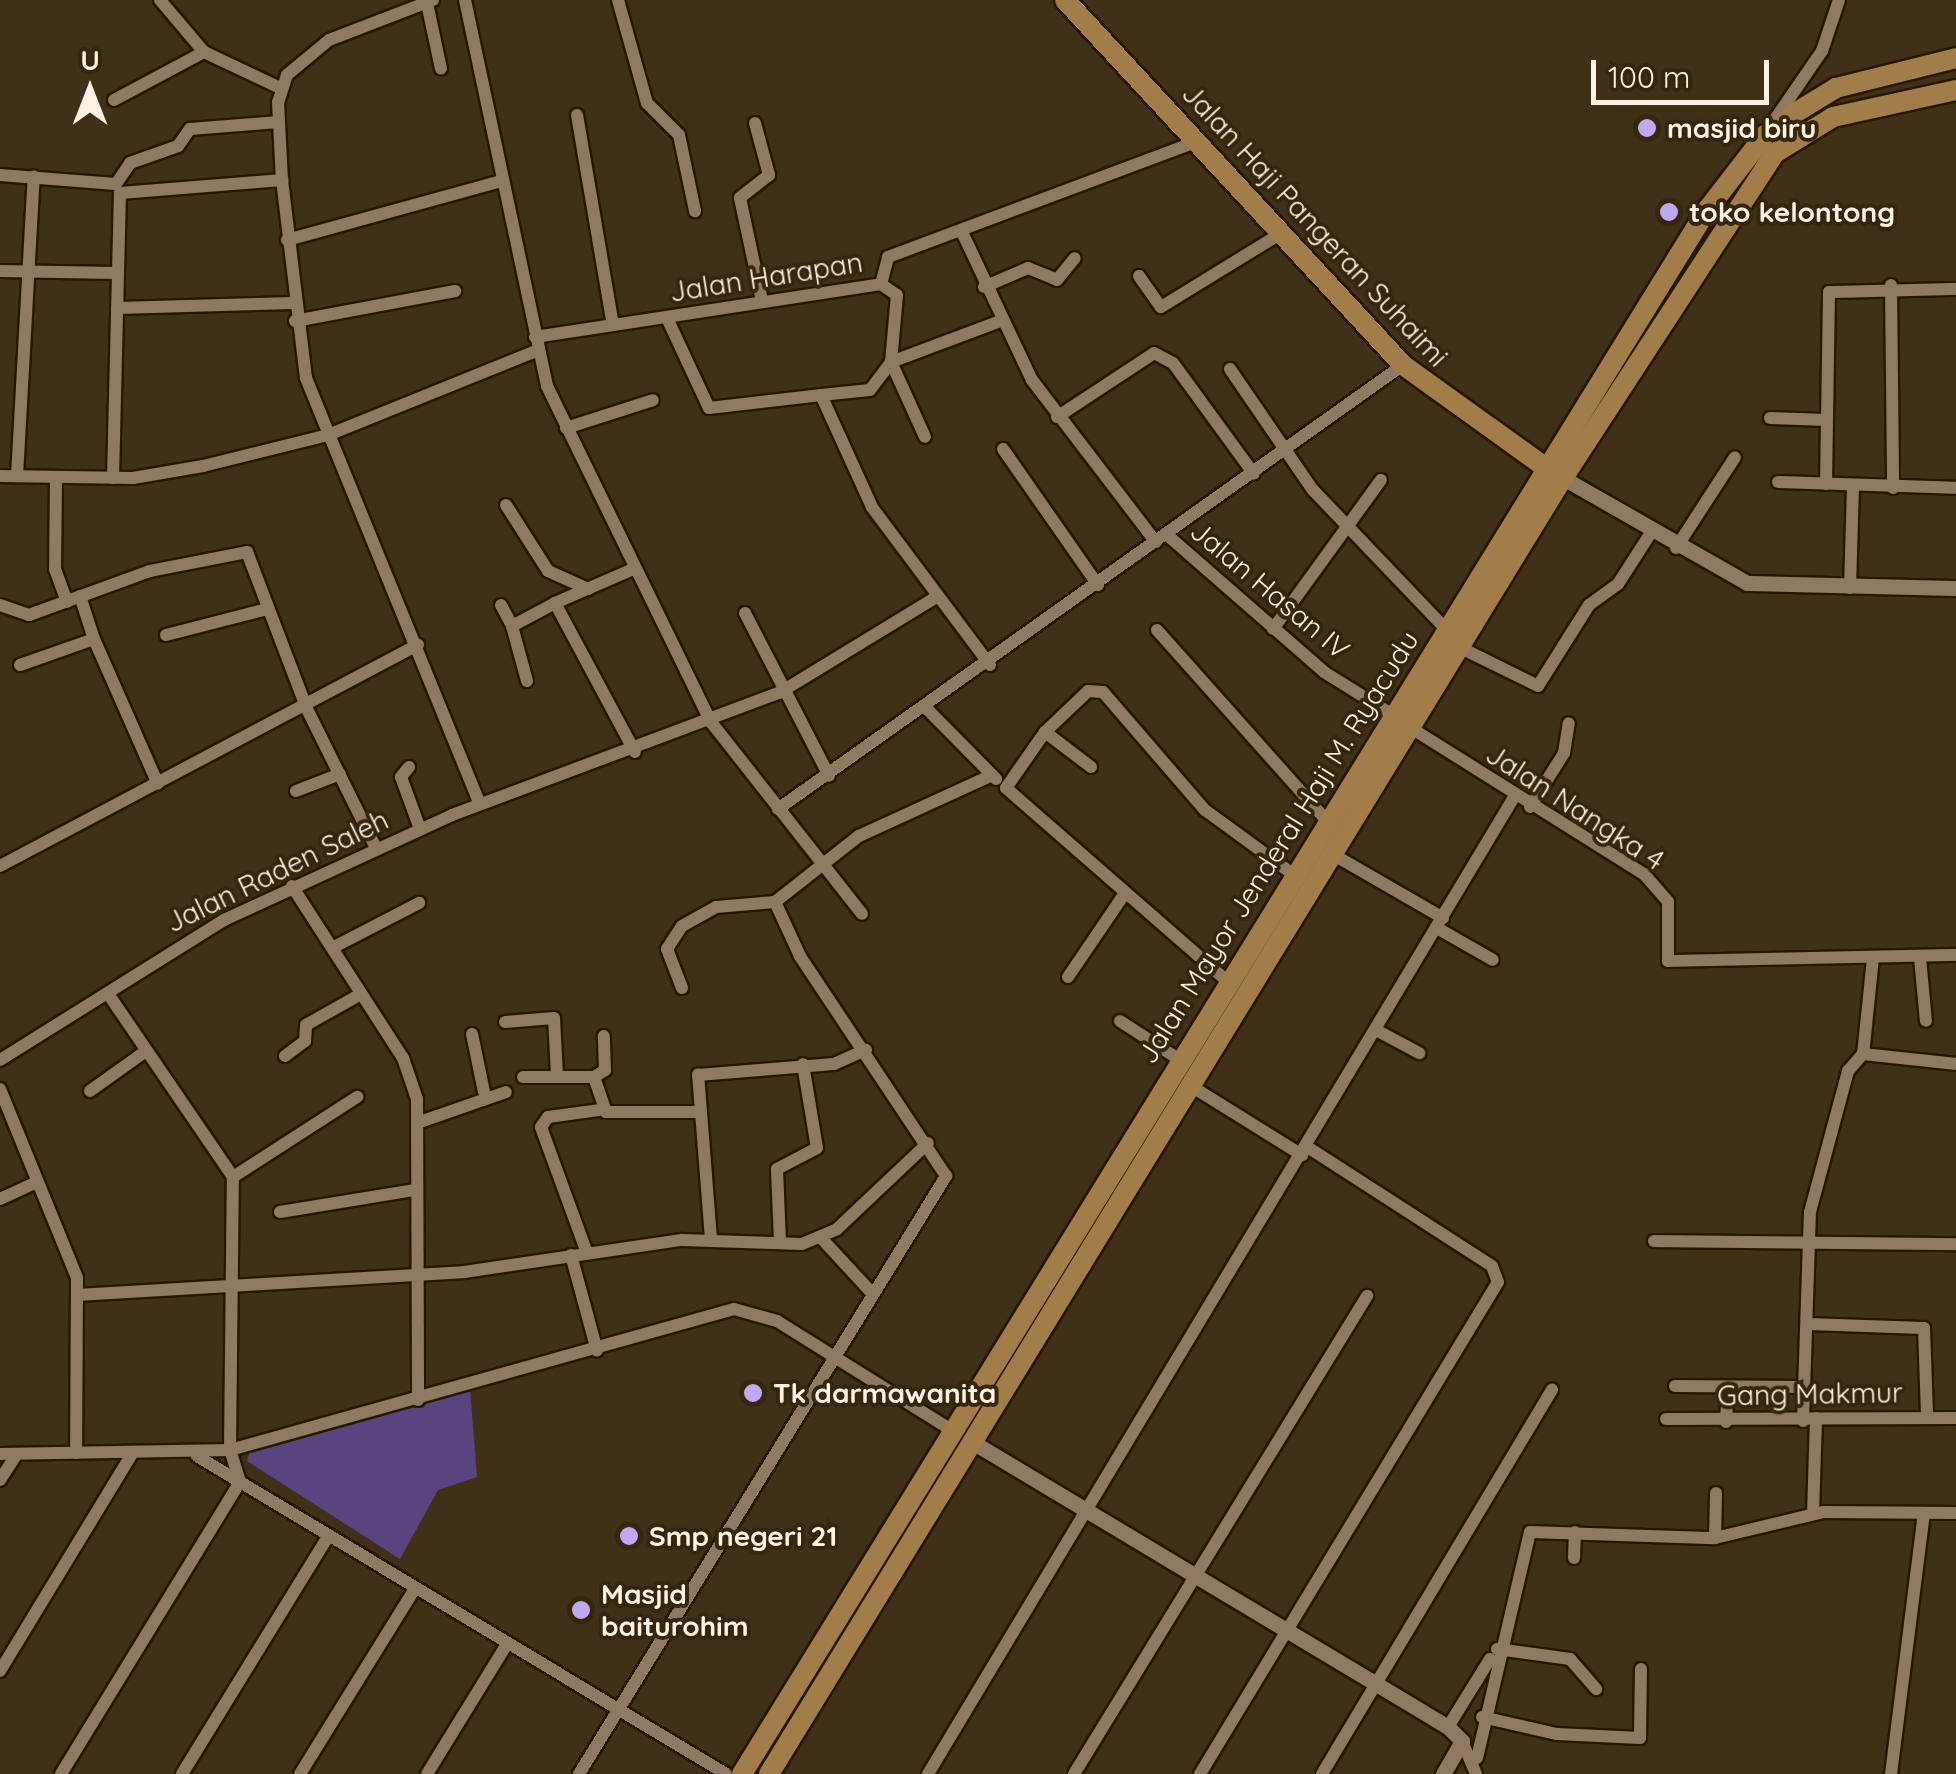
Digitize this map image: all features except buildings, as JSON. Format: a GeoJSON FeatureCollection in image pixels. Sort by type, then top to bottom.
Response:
{"type":"FeatureCollection","features":[{"type":"Feature","properties":{"kind":"main road","name":"Jalan Haji Pangeran Suhaimi"},"geometry":{"type":"LineString","coordinates":[[1065,0],[1202,140],[1403,365],[1542,466]]}},
{"type":"Feature","properties":{"kind":"main road","name":"Jalan Mayor Jenderal Haji M. Ryacudu"},"geometry":{"type":"LineString","coordinates":[[769,1774],[871,1610],[1180,1060],[1542,466],[1678,252],[1765,135],[1836,88],[1956,58]]}},
{"type":"Feature","properties":{"kind":"main road","name":"Jalan Mayor Jenderal Haji M. Ryacudu"},"geometry":{"type":"LineString","coordinates":[[742,1774],[852,1598],[965,1438],[1191,1086],[1563,478],[1698,265],[1775,153],[1802,131],[1956,90]]}},
{"type":"Feature","properties":{"kind":"main road"},"geometry":{"type":"LineString","coordinates":[[1678,252],[1698,265]]}},
{"type":"Feature","properties":{"kind":"main road"},"geometry":{"type":"LineString","coordinates":[[1275,907],[1286,912],[1310,894]]}},
{"type":"Feature","properties":{"kind":"main road"},"geometry":{"type":"LineString","coordinates":[[1249,949],[1274,923],[1288,928]]}},
{"type":"Feature","properties":{"kind":"main road"},"geometry":{"type":"LineString","coordinates":[[852,1598],[871,1610]]}},
{"type":"Feature","properties":{"kind":"main road"},"geometry":{"type":"LineString","coordinates":[[830,1632],[850,1643]]}},
{"type":"Feature","properties":{"kind":"street"},"geometry":{"type":"LineString","coordinates":[[160,0],[204,52],[280,88]]}},
{"type":"Feature","properties":{"kind":"street"},"geometry":{"type":"LineString","coordinates":[[465,0],[535,344],[566,428],[631,570],[711,722],[862,914]]}},
{"type":"Feature","properties":{"kind":"street"},"geometry":{"type":"LineString","coordinates":[[618,0],[646,103],[678,135],[696,210]]}},
{"type":"Feature","properties":{"kind":"street"},"geometry":{"type":"LineString","coordinates":[[1765,135],[1811,68],[1839,0]]}},
{"type":"Feature","properties":{"kind":"street"},"geometry":{"type":"LineString","coordinates":[[441,68],[430,1],[329,40],[280,88],[282,180],[295,321],[328,435],[418,645],[480,804]]}},
{"type":"Feature","properties":{"kind":"street"},"geometry":{"type":"LineString","coordinates":[[114,100],[204,52]]}},
{"type":"Feature","properties":{"kind":"street"},"geometry":{"type":"LineString","coordinates":[[1811,68],[1836,88]]}},
{"type":"Feature","properties":{"kind":"street"},"geometry":{"type":"LineString","coordinates":[[577,114],[613,325]]}},
{"type":"Feature","properties":{"kind":"street"},"geometry":{"type":"LineString","coordinates":[[0,175],[116,184],[126,170],[178,146],[190,129],[279,122]]}},
{"type":"Feature","properties":{"kind":"street"},"geometry":{"type":"LineString","coordinates":[[755,123],[769,175],[742,188],[740,198],[762,301]]}},
{"type":"Feature","properties":{"kind":"street","name":"Jalan Harapan"},"geometry":{"type":"LineString","coordinates":[[0,476],[113,478],[328,435],[535,344],[613,325],[881,284],[888,257],[1202,140]]}},
{"type":"Feature","properties":{"kind":"street"},"geometry":{"type":"LineString","coordinates":[[113,478],[117,200],[126,190],[126,170]]}},
{"type":"Feature","properties":{"kind":"street"},"geometry":{"type":"LineString","coordinates":[[16,476],[34,176]]}},
{"type":"Feature","properties":{"kind":"street"},"geometry":{"type":"LineString","coordinates":[[126,190],[282,180]]}},
{"type":"Feature","properties":{"kind":"street"},"geometry":{"type":"LineString","coordinates":[[287,240],[501,181]]}},
{"type":"Feature","properties":{"kind":"street"},"geometry":{"type":"LineString","coordinates":[[1139,276],[1161,307],[1285,231]]}},
{"type":"Feature","properties":{"kind":"street","name":"Jalan Hasan IV"},"geometry":{"type":"LineString","coordinates":[[962,232],[998,322],[1057,417],[1161,538],[1273,630],[1392,715]]}},
{"type":"Feature","properties":{"kind":"street"},"geometry":{"type":"LineString","coordinates":[[984,287],[1028,268],[1057,280],[1076,258]]}},
{"type":"Feature","properties":{"kind":"street"},"geometry":{"type":"LineString","coordinates":[[0,271],[116,272]]}},
{"type":"Feature","properties":{"kind":"street"},"geometry":{"type":"LineString","coordinates":[[667,318],[709,408],[870,390],[891,362],[899,301],[881,284]]}},
{"type":"Feature","properties":{"kind":"street"},"geometry":{"type":"LineString","coordinates":[[1826,484],[1828,292],[1890,285],[1956,289]]}},
{"type":"Feature","properties":{"kind":"street"},"geometry":{"type":"LineString","coordinates":[[1890,285],[1893,488]]}},
{"type":"Feature","properties":{"kind":"street"},"geometry":{"type":"LineString","coordinates":[[295,321],[455,291]]}},
{"type":"Feature","properties":{"kind":"street"},"geometry":{"type":"LineString","coordinates":[[117,308],[293,303]]}},
{"type":"Feature","properties":{"kind":"street"},"geometry":{"type":"LineString","coordinates":[[891,362],[998,322]]}},
{"type":"Feature","properties":{"kind":"street"},"geometry":{"type":"LineString","coordinates":[[1057,417],[1154,353],[1173,364],[1254,474]]}},
{"type":"Feature","properties":{"kind":"street"},"geometry":{"type":"LineString","coordinates":[[891,362],[925,437]]}},
{"type":"Feature","properties":{"kind":"street"},"geometry":{"type":"LineString","coordinates":[[778,809],[928,710],[1403,365]]}},
{"type":"Feature","properties":{"kind":"street"},"geometry":{"type":"LineString","coordinates":[[1230,370],[1287,452],[1349,530],[1444,628]]}},
{"type":"Feature","properties":{"kind":"street"},"geometry":{"type":"LineString","coordinates":[[821,394],[872,507],[990,665]]}},
{"type":"Feature","properties":{"kind":"street"},"geometry":{"type":"LineString","coordinates":[[566,428],[654,400]]}},
{"type":"Feature","properties":{"kind":"street"},"geometry":{"type":"LineString","coordinates":[[1770,418],[1827,420]]}},
{"type":"Feature","properties":{"kind":"street"},"geometry":{"type":"LineString","coordinates":[[1003,449],[1098,585]]}},
{"type":"Feature","properties":{"kind":"street"},"geometry":{"type":"LineString","coordinates":[[1676,548],[1735,456]]}},
{"type":"Feature","properties":{"kind":"street"},"geometry":{"type":"LineString","coordinates":[[56,477],[56,576],[94,639],[158,784]]}},
{"type":"Feature","properties":{"kind":"street"},"geometry":{"type":"LineString","coordinates":[[1563,478],[1676,548],[1747,584],[1956,588]]}},
{"type":"Feature","properties":{"kind":"street"},"geometry":{"type":"LineString","coordinates":[[1273,630],[1349,530],[1381,480]]}},
{"type":"Feature","properties":{"kind":"street"},"geometry":{"type":"LineString","coordinates":[[1778,482],[1956,488]]}},
{"type":"Feature","properties":{"kind":"street"},"geometry":{"type":"LineString","coordinates":[[1850,588],[1853,485]]}},
{"type":"Feature","properties":{"kind":"street"},"geometry":{"type":"LineString","coordinates":[[506,505],[548,571],[588,589]]}},
{"type":"Feature","properties":{"kind":"street"},"geometry":{"type":"LineString","coordinates":[[1459,648],[1538,686],[1589,605],[1618,584],[1652,531]]}},
{"type":"Feature","properties":{"kind":"street"},"geometry":{"type":"LineString","coordinates":[[0,604],[30,615],[241,550],[307,709],[376,848]]}},
{"type":"Feature","properties":{"kind":"street"},"geometry":{"type":"LineString","coordinates":[[512,626],[631,570]]}},
{"type":"Feature","properties":{"kind":"street","name":"Jalan Raden Saleh"},"geometry":{"type":"LineString","coordinates":[[0,1060],[292,886],[480,804],[635,752],[778,693],[936,597]]}},
{"type":"Feature","properties":{"kind":"street"},"geometry":{"type":"LineString","coordinates":[[555,603],[635,752]]}},
{"type":"Feature","properties":{"kind":"street"},"geometry":{"type":"LineString","coordinates":[[501,605],[512,626],[527,680]]}},
{"type":"Feature","properties":{"kind":"street"},"geometry":{"type":"LineString","coordinates":[[166,635],[267,609]]}},
{"type":"Feature","properties":{"kind":"street"},"geometry":{"type":"LineString","coordinates":[[745,613],[778,693],[829,776]]}},
{"type":"Feature","properties":{"kind":"street"},"geometry":{"type":"LineString","coordinates":[[1157,630],[1327,821]]}},
{"type":"Feature","properties":{"kind":"street"},"geometry":{"type":"LineString","coordinates":[[20,665],[94,639]]}},
{"type":"Feature","properties":{"kind":"street"},"geometry":{"type":"LineString","coordinates":[[0,866],[307,709],[418,645]]}},
{"type":"Feature","properties":{"kind":"street"},"geometry":{"type":"LineString","coordinates":[[1006,788],[1045,732],[1088,690],[1103,692],[1204,810],[1294,875]]}},
{"type":"Feature","properties":{"kind":"street"},"geometry":{"type":"LineString","coordinates":[[928,710],[1122,896],[1228,982]]}},
{"type":"Feature","properties":{"kind":"street"},"geometry":{"type":"LineString","coordinates":[[1530,807],[1564,753],[1568,723]]}},
{"type":"Feature","properties":{"kind":"street","name":"Jalan Nangka 4"},"geometry":{"type":"LineString","coordinates":[[1410,728],[1514,798],[1644,874],[1668,902],[1668,961],[1920,958],[1956,954]]}},
{"type":"Feature","properties":{"kind":"street"},"geometry":{"type":"LineString","coordinates":[[1045,732],[1091,767]]}},
{"type":"Feature","properties":{"kind":"street"},"geometry":{"type":"LineString","coordinates":[[409,767],[400,777],[420,829]]}},
{"type":"Feature","properties":{"kind":"street"},"geometry":{"type":"LineString","coordinates":[[296,791],[340,774]]}},
{"type":"Feature","properties":{"kind":"street"},"geometry":{"type":"LineString","coordinates":[[682,988],[666,949],[682,926],[716,907],[776,902],[824,862],[992,775]]}},
{"type":"Feature","properties":{"kind":"street"},"geometry":{"type":"LineString","coordinates":[[928,1774],[1514,798]]}},
{"type":"Feature","properties":{"kind":"street"},"geometry":{"type":"LineString","coordinates":[[1334,856],[1494,960]]}},
{"type":"Feature","properties":{"kind":"street"},"geometry":{"type":"LineString","coordinates":[[292,886],[409,1069],[417,1124],[414,1276],[418,1400]]}},
{"type":"Feature","properties":{"kind":"street"},"geometry":{"type":"LineString","coordinates":[[1068,977],[1122,896]]}},
{"type":"Feature","properties":{"kind":"street"},"geometry":{"type":"LineString","coordinates":[[579,1774],[870,1291],[944,1181],[928,1143],[776,902]]}},
{"type":"Feature","properties":{"kind":"street"},"geometry":{"type":"LineString","coordinates":[[334,947],[419,903]]}},
{"type":"Feature","properties":{"kind":"street"},"geometry":{"type":"LineString","coordinates":[[1814,1514],[1810,1419],[1802,1387],[1807,1242],[1838,1104],[1863,1054],[1874,958]]}},
{"type":"Feature","properties":{"kind":"street"},"geometry":{"type":"LineString","coordinates":[[1920,958],[1926,1022]]}},
{"type":"Feature","properties":{"kind":"street"},"geometry":{"type":"LineString","coordinates":[[61,1774],[240,1482],[230,1450],[233,1177],[108,994]]}},
{"type":"Feature","properties":{"kind":"street"},"geometry":{"type":"LineString","coordinates":[[285,1056],[305,1040],[306,1025],[362,994]]}},
{"type":"Feature","properties":{"kind":"street"},"geometry":{"type":"LineString","coordinates":[[505,1022],[554,1018],[557,1076]]}},
{"type":"Feature","properties":{"kind":"street"},"geometry":{"type":"LineString","coordinates":[[1120,1022],[1180,1060]]}},
{"type":"Feature","properties":{"kind":"street"},"geometry":{"type":"LineString","coordinates":[[1378,1030],[1420,1053]]}},
{"type":"Feature","properties":{"kind":"street"},"geometry":{"type":"LineString","coordinates":[[472,1034],[484,1092]]}},
{"type":"Feature","properties":{"kind":"street"},"geometry":{"type":"LineString","coordinates":[[523,1077],[594,1077],[604,1070],[604,1036]]}},
{"type":"Feature","properties":{"kind":"street"},"geometry":{"type":"LineString","coordinates":[[711,1240],[699,1074],[844,1062],[866,1050]]}},
{"type":"Feature","properties":{"kind":"street"},"geometry":{"type":"LineString","coordinates":[[90,1091],[146,1051]]}},
{"type":"Feature","properties":{"kind":"street"},"geometry":{"type":"LineString","coordinates":[[1863,1054],[1956,1064]]}},
{"type":"Feature","properties":{"kind":"street"},"geometry":{"type":"LineString","coordinates":[[780,1242],[777,1168],[817,1150],[803,1064]]}},
{"type":"Feature","properties":{"kind":"street"},"geometry":{"type":"LineString","coordinates":[[594,1077],[600,1110]]}},
{"type":"Feature","properties":{"kind":"street"},"geometry":{"type":"LineString","coordinates":[[1191,1086],[1492,1266],[1498,1282],[1200,1774]]}},
{"type":"Feature","properties":{"kind":"street"},"geometry":{"type":"LineString","coordinates":[[0,1089],[78,1296],[76,1454]]}},
{"type":"Feature","properties":{"kind":"street"},"geometry":{"type":"LineString","coordinates":[[417,1124],[484,1092],[506,1092]]}},
{"type":"Feature","properties":{"kind":"street"},"geometry":{"type":"LineString","coordinates":[[233,1177],[356,1097]]}},
{"type":"Feature","properties":{"kind":"street"},"geometry":{"type":"LineString","coordinates":[[587,1253],[542,1127],[548,1117],[600,1110],[699,1112]]}},
{"type":"Feature","properties":{"kind":"street"},"geometry":{"type":"LineString","coordinates":[[78,1296],[230,1283],[414,1276],[711,1240],[822,1240],[928,1143]]}},
{"type":"Feature","properties":{"kind":"street"},"geometry":{"type":"LineString","coordinates":[[0,1199],[37,1182]]}},
{"type":"Feature","properties":{"kind":"street"},"geometry":{"type":"LineString","coordinates":[[280,1212],[416,1190]]}},
{"type":"Feature","properties":{"kind":"street"},"geometry":{"type":"LineString","coordinates":[[822,1240],[870,1291]]}},
{"type":"Feature","properties":{"kind":"street"},"geometry":{"type":"LineString","coordinates":[[1654,1241],[1956,1244]]}},
{"type":"Feature","properties":{"kind":"street"},"geometry":{"type":"LineString","coordinates":[[571,1255],[597,1351]]}},
{"type":"Feature","properties":{"kind":"street"},"geometry":{"type":"LineString","coordinates":[[1074,1774],[1367,1296]]}},
{"type":"Feature","properties":{"kind":"street"},"geometry":{"type":"LineString","coordinates":[[0,1454],[197,1456],[230,1450],[597,1351],[734,1309],[760,1313],[834,1354],[965,1438],[1448,1727],[1477,1758]]}},
{"type":"Feature","properties":{"kind":"street"},"geometry":{"type":"LineString","coordinates":[[1807,1324],[1924,1328],[1928,1416]]}},
{"type":"Feature","properties":{"kind":"street"},"geometry":{"type":"LineString","coordinates":[[1675,1386],[1802,1387]]}},
{"type":"Feature","properties":{"kind":"street"},"geometry":{"type":"LineString","coordinates":[[1726,1422],[1728,1389]]}},
{"type":"Feature","properties":{"kind":"street"},"geometry":{"type":"LineString","coordinates":[[1322,1774],[1552,1390]]}},
{"type":"Feature","properties":{"kind":"street","name":"Gang Makmur"},"geometry":{"type":"LineString","coordinates":[[1666,1419],[1726,1422],[1956,1418]]}},
{"type":"Feature","properties":{"kind":"street"},"geometry":{"type":"LineString","coordinates":[[0,1670],[132,1454]]}},
{"type":"Feature","properties":{"kind":"street"},"geometry":{"type":"LineString","coordinates":[[0,1480],[16,1455]]}},
{"type":"Feature","properties":{"kind":"street"},"geometry":{"type":"LineString","coordinates":[[197,1456],[414,1590],[726,1774]]}},
{"type":"Feature","properties":{"kind":"street"},"geometry":{"type":"LineString","coordinates":[[1715,1538],[1716,1493]]}},
{"type":"Feature","properties":{"kind":"street"},"geometry":{"type":"LineString","coordinates":[[1890,1774],[1924,1513]]}},
{"type":"Feature","properties":{"kind":"street"},"geometry":{"type":"LineString","coordinates":[[1476,1774],[1482,1717],[1525,1537],[1575,1532],[1715,1538],[1814,1514],[1956,1514]]}},
{"type":"Feature","properties":{"kind":"street"},"geometry":{"type":"LineString","coordinates":[[1574,1558],[1575,1532]]}},
{"type":"Feature","properties":{"kind":"street"},"geometry":{"type":"LineString","coordinates":[[182,1774],[328,1538]]}},
{"type":"Feature","properties":{"kind":"street"},"geometry":{"type":"LineString","coordinates":[[300,1774],[414,1590]]}},
{"type":"Feature","properties":{"kind":"street"},"geometry":{"type":"LineString","coordinates":[[427,1774],[507,1644]]}},
{"type":"Feature","properties":{"kind":"street"},"geometry":{"type":"LineString","coordinates":[[1448,1727],[1497,1648]]}},
{"type":"Feature","properties":{"kind":"street"},"geometry":{"type":"LineString","coordinates":[[1497,1648],[1570,1659],[1596,1689]]}},
{"type":"Feature","properties":{"kind":"street"},"geometry":{"type":"LineString","coordinates":[[1482,1717],[1640,1738],[1641,1669]]}},
{"type":"Feature","properties":{"kind":"street"},"geometry":{"type":"LineString","coordinates":[[1442,1774],[1462,1742]]}},
{"type":"Feature","properties":{"kind":"shaded area"},"geometry":{"type":"Polygon","coordinates":[[[470,1389],[477,1477],[438,1490],[400,1559],[247,1461],[251,1448],[470,1389]]]}},
{"type":"Feature","properties":{"kind":"place","name":"masjid biru"},"geometry":{"type":"Point","coordinates":[1647,128]}},
{"type":"Feature","properties":{"kind":"place","name":"toko kelontong"},"geometry":{"type":"Point","coordinates":[1669,212]}},
{"type":"Feature","properties":{"kind":"place","name":"Tk darmawanita"},"geometry":{"type":"Point","coordinates":[753,1393]}},
{"type":"Feature","properties":{"kind":"place","name":"Smp negeri 21"},"geometry":{"type":"Point","coordinates":[629,1536]}},
{"type":"Feature","properties":{"kind":"place","name":"Masjid baiturohim"},"geometry":{"type":"Point","coordinates":[581,1610]}}]}
